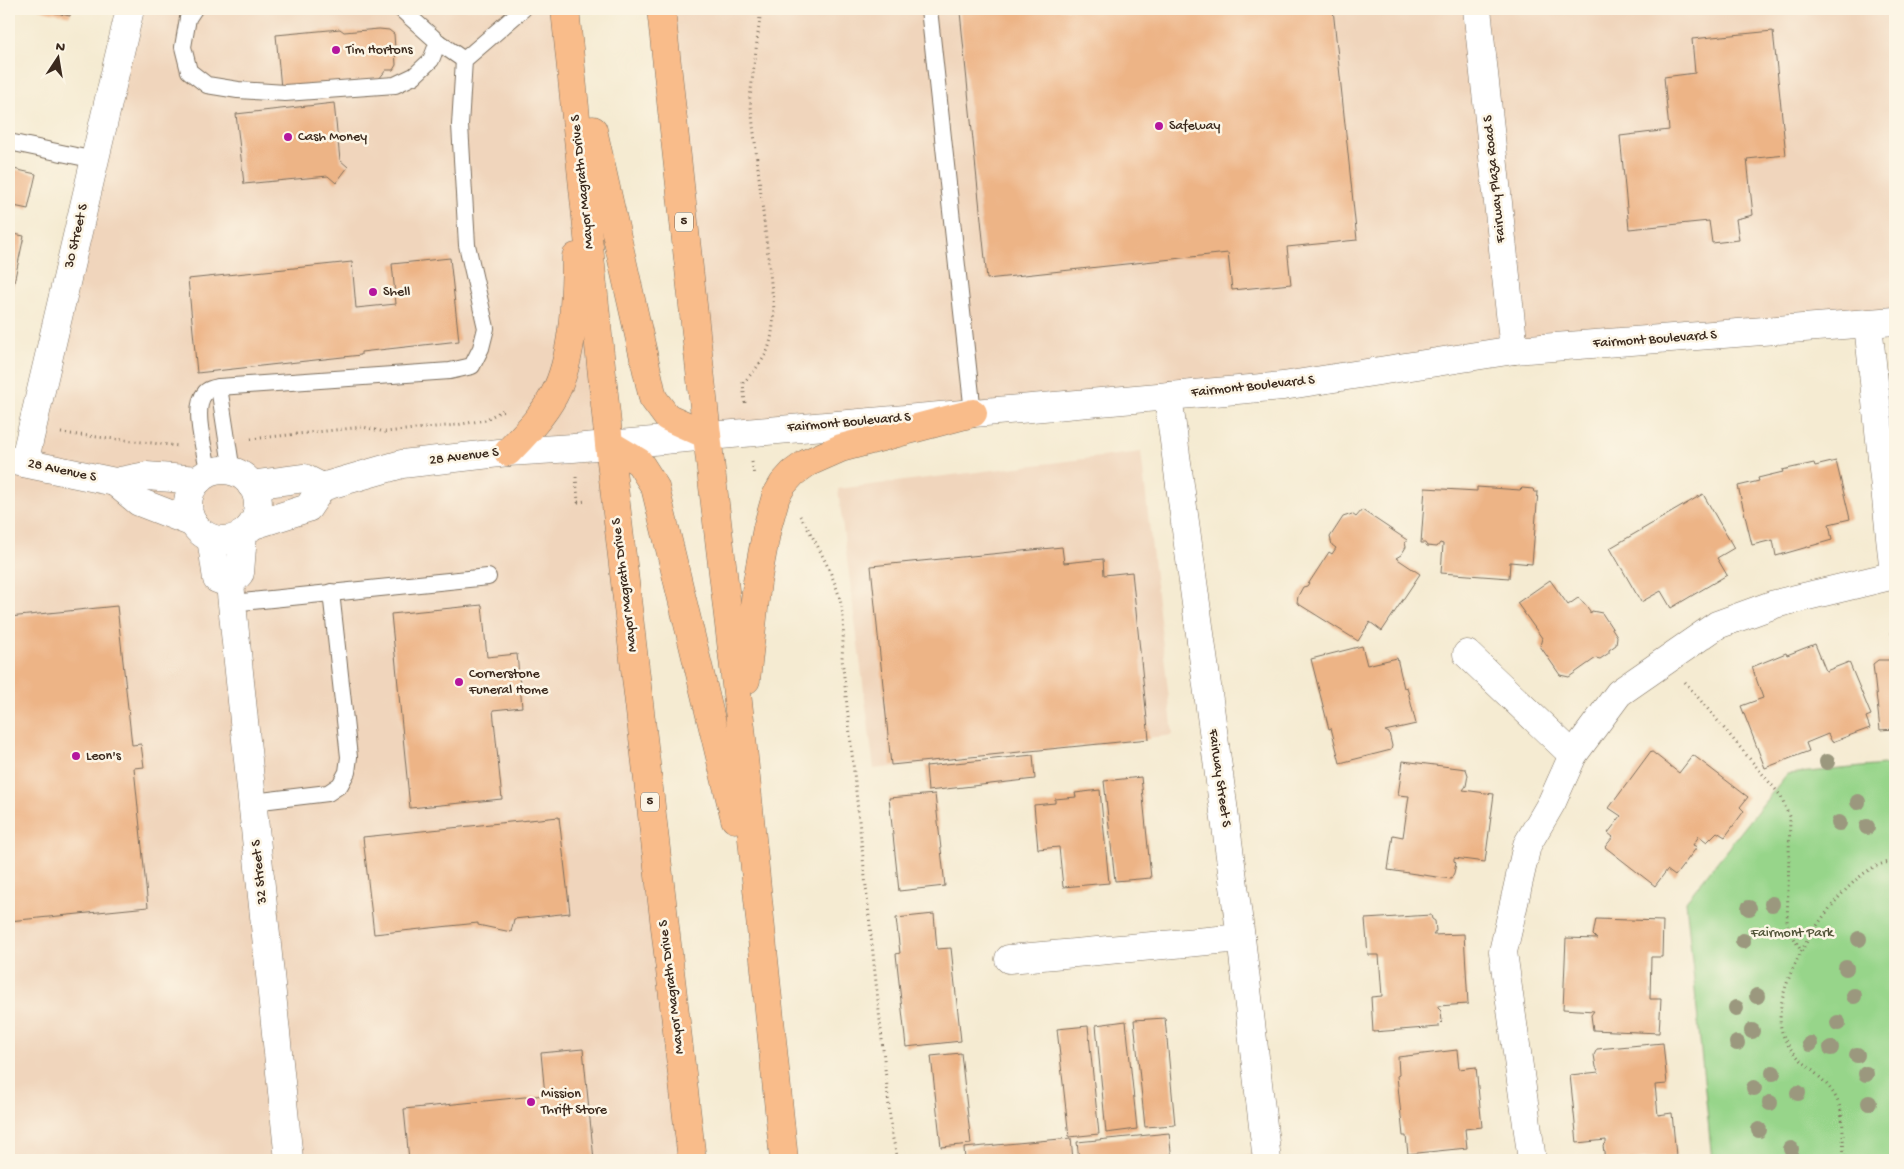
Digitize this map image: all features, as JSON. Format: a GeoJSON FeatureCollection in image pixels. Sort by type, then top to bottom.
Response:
{"type":"FeatureCollection","features":[{"type":"Feature","properties":{"kind":"main road","name":"Mayor Magrath Drive S"},"geometry":{"type":"LineString","coordinates":[[565,9],[609,444],[692,1160]]}},
{"type":"Feature","properties":{"kind":"main road"},"geometry":{"type":"LineString","coordinates":[[565,9],[653,398],[667,417],[707,436]]}},
{"type":"Feature","properties":{"kind":"main road","name":"5"},"geometry":{"type":"LineString","coordinates":[[661,9],[707,436],[741,728],[784,1160]]}},
{"type":"Feature","properties":{"kind":"main road"},"geometry":{"type":"LineString","coordinates":[[508,452],[538,420],[554,394],[568,354],[575,290],[580,155]]}},
{"type":"Feature","properties":{"kind":"main road"},"geometry":{"type":"LineString","coordinates":[[741,728],[757,582],[767,528],[776,496],[783,484],[793,473],[807,463],[841,448],[973,413]]}},
{"type":"Feature","properties":{"kind":"main road"},"geometry":{"type":"LineString","coordinates":[[609,444],[639,462],[655,487],[760,922]]}},
{"type":"Feature","properties":{"kind":"street","name":"30 Street S"},"geometry":{"type":"LineString","coordinates":[[16,462],[95,160],[130,9]]}},
{"type":"Feature","properties":{"kind":"street","name":"Fairway Plaza Road S"},"geometry":{"type":"LineString","coordinates":[[1477,9],[1514,350]]}},
{"type":"Feature","properties":{"kind":"street","name":"Fairmont Boulevard S"},"geometry":{"type":"LineString","coordinates":[[609,444],[1283,386],[1514,350],[1895,321]]}},
{"type":"Feature","properties":{"kind":"street"},"geometry":{"type":"LineString","coordinates":[[1532,1160],[1503,952],[1527,845],[1552,802],[1573,754],[1619,693],[1717,625],[1775,604],[1895,575],[1868,324]]}},
{"type":"Feature","properties":{"kind":"street","name":"Fairway Street S"},"geometry":{"type":"LineString","coordinates":[[1168,396],[1241,938],[1267,1160]]}},
{"type":"Feature","properties":{"kind":"street","name":"28 Avenue S"},"geometry":{"type":"LineString","coordinates":[[16,462],[115,482],[146,476],[304,478],[322,486],[402,464],[508,452],[609,444]]}},
{"type":"Feature","properties":{"kind":"street"},"geometry":{"type":"LineString","coordinates":[[223,477],[256,494],[258,505],[256,516],[247,530],[240,573],[231,594],[217,579],[202,531],[189,512],[188,500],[192,489],[223,477]]}},
{"type":"Feature","properties":{"kind":"street","name":"28 Avenue S"},"geometry":{"type":"LineString","coordinates":[[115,482],[139,502],[222,540],[233,539],[247,530],[308,508],[322,486]]}},
{"type":"Feature","properties":{"kind":"street","name":"32 Street S"},"geometry":{"type":"LineString","coordinates":[[231,594],[288,1160]]}},
{"type":"Feature","properties":{"kind":"street"},"geometry":{"type":"LineString","coordinates":[[1467,654],[1573,754]]}},
{"type":"Feature","properties":{"kind":"street"},"geometry":{"type":"LineString","coordinates":[[1009,959],[1241,938]]}},
{"type":"Feature","properties":{"kind":"lane"},"geometry":{"type":"LineString","coordinates":[[194,9],[188,18],[183,48],[189,71],[207,86],[285,93],[395,85],[414,76],[431,60],[438,42]]}},
{"type":"Feature","properties":{"kind":"lane"},"geometry":{"type":"LineString","coordinates":[[401,9],[438,42],[464,60]]}},
{"type":"Feature","properties":{"kind":"lane"},"geometry":{"type":"LineString","coordinates":[[223,477],[199,416],[199,407],[204,393],[210,389],[450,370],[472,366],[481,348],[486,328],[467,245],[460,125],[464,60],[523,9]]}},
{"type":"Feature","properties":{"kind":"lane"},"geometry":{"type":"LineString","coordinates":[[929,9],[973,413]]}},
{"type":"Feature","properties":{"kind":"lane"},"geometry":{"type":"LineString","coordinates":[[9,142],[95,160]]}},
{"type":"Feature","properties":{"kind":"lane"},"geometry":{"type":"LineString","coordinates":[[219,387],[223,477]]}},
{"type":"Feature","properties":{"kind":"lane"},"geometry":{"type":"LineString","coordinates":[[231,594],[331,592],[488,577]]}},
{"type":"Feature","properties":{"kind":"lane"},"geometry":{"type":"LineString","coordinates":[[253,802],[328,793],[340,785],[347,772],[350,757],[331,592]]}},
{"type":"Feature","properties":{"kind":"path"},"geometry":{"type":"LineString","coordinates":[[743,383],[762,362],[773,338],[774,319],[750,98],[761,9]]}},
{"type":"Feature","properties":{"kind":"path"},"geometry":{"type":"LineString","coordinates":[[245,442],[251,439],[363,427],[385,432],[456,425],[485,420]]}},
{"type":"Feature","properties":{"kind":"path"},"geometry":{"type":"LineString","coordinates":[[85,437],[186,447]]}},
{"type":"Feature","properties":{"kind":"path"},"geometry":{"type":"LineString","coordinates":[[796,510],[838,588],[842,604],[844,620],[843,668],[891,1125],[898,1160]]}},
{"type":"Feature","properties":{"kind":"path"},"geometry":{"type":"LineString","coordinates":[[1667,660],[1781,796],[1790,819],[1787,925],[1801,951]]}},
{"type":"Feature","properties":{"kind":"path"},"geometry":{"type":"LineString","coordinates":[[1847,1160],[1844,1155],[1841,1113],[1834,1092],[1825,1081],[1802,1062],[1787,1043],[1782,1031],[1781,1015],[1786,985],[1801,951],[1842,893],[1873,867],[1895,861]]}},
{"type":"Feature","properties":{"kind":"shaded area"},"geometry":{"type":"Polygon","coordinates":[[[130,9],[565,9],[689,1160],[9,1160],[9,460],[23,463],[130,9]]]}},
{"type":"Feature","properties":{"kind":"shaded area"},"geometry":{"type":"Polygon","coordinates":[[[661,9],[1895,9],[1895,321],[707,435],[661,9]]]}},
{"type":"Feature","properties":{"kind":"shaded area"},"geometry":{"type":"Polygon","coordinates":[[[1141,452],[1173,735],[874,769],[838,489],[1141,452]]]}},
{"type":"Feature","properties":{"kind":"shaded area"},"geometry":{"type":"Polygon","coordinates":[[[1266,1153],[1267,1160],[1187,1160],[1266,1153]]]}},
{"type":"Feature","properties":{"kind":"green space","name":"Fairmont Park"},"geometry":{"type":"Polygon","coordinates":[[[1895,764],[1895,1160],[1712,1160],[1686,901],[1787,774],[1895,764]]]}},
{"type":"Feature","properties":{"kind":"building"},"geometry":{"type":"Polygon","coordinates":[[[38,9],[71,9],[70,16],[38,9]]]}},
{"type":"Feature","properties":{"kind":"building","name":"Safeway"},"geometry":{"type":"Polygon","coordinates":[[[981,9],[1333,9],[1357,240],[1287,247],[1291,284],[1232,290],[1228,253],[987,279],[960,12],[981,9]]]}},
{"type":"Feature","properties":{"kind":"building","name":"Tim Hortons"},"geometry":{"type":"Polygon","coordinates":[[[340,29],[344,32],[389,30],[394,34],[396,65],[393,70],[386,70],[379,79],[281,88],[276,35],[340,29]]]}},
{"type":"Feature","properties":{"kind":"building"},"geometry":{"type":"Polygon","coordinates":[[[1773,31],[1786,155],[1747,159],[1753,215],[1736,219],[1739,240],[1712,243],[1709,221],[1629,229],[1620,136],[1669,130],[1664,77],[1695,73],[1692,39],[1773,31]]]}},
{"type":"Feature","properties":{"kind":"building","name":"Cash Money"},"geometry":{"type":"Polygon","coordinates":[[[334,103],[340,160],[348,167],[336,183],[328,176],[244,184],[236,114],[334,103]]]}},
{"type":"Feature","properties":{"kind":"building"},"geometry":{"type":"Polygon","coordinates":[[[9,168],[36,174],[28,209],[9,205],[9,168]]]}},
{"type":"Feature","properties":{"kind":"building"},"geometry":{"type":"Polygon","coordinates":[[[9,233],[24,236],[10,301],[9,301],[9,233]]]}},
{"type":"Feature","properties":{"kind":"building"},"geometry":{"type":"Polygon","coordinates":[[[450,258],[459,341],[361,352],[361,355],[197,373],[188,279],[352,262],[356,308],[396,304],[392,264],[450,258]]]}},
{"type":"Feature","properties":{"kind":"building"},"geometry":{"type":"Polygon","coordinates":[[[1836,461],[1850,519],[1829,524],[1832,540],[1776,556],[1773,540],[1752,545],[1738,486],[1759,481],[1758,478],[1783,472],[1782,470],[1814,463],[1815,466],[1836,461]]]}},
{"type":"Feature","properties":{"kind":"building"},"geometry":{"type":"Polygon","coordinates":[[[1477,487],[1520,490],[1522,488],[1533,489],[1534,492],[1538,492],[1532,564],[1510,562],[1509,578],[1441,573],[1443,544],[1440,543],[1437,547],[1421,543],[1425,488],[1477,491],[1477,487]]]}},
{"type":"Feature","properties":{"kind":"building"},"geometry":{"type":"Polygon","coordinates":[[[1703,494],[1734,548],[1717,558],[1727,575],[1671,608],[1661,591],[1641,602],[1610,548],[1703,494]]]}},
{"type":"Feature","properties":{"kind":"building"},"geometry":{"type":"Polygon","coordinates":[[[1362,510],[1407,540],[1405,543],[1406,547],[1401,555],[1396,558],[1420,574],[1382,631],[1370,622],[1358,641],[1297,603],[1298,596],[1303,587],[1307,586],[1329,552],[1332,554],[1336,548],[1332,545],[1330,537],[1343,517],[1352,514],[1356,517],[1362,510]]]}},
{"type":"Feature","properties":{"kind":"building"},"geometry":{"type":"Polygon","coordinates":[[[1062,547],[1064,563],[1103,559],[1104,575],[1132,572],[1149,739],[891,765],[871,566],[1062,547]]]}},
{"type":"Feature","properties":{"kind":"building"},"geometry":{"type":"Polygon","coordinates":[[[1550,580],[1568,605],[1578,598],[1590,611],[1590,614],[1592,611],[1602,613],[1617,636],[1616,645],[1609,650],[1609,653],[1600,659],[1596,658],[1569,677],[1560,675],[1540,646],[1542,638],[1517,603],[1550,580]]]}},
{"type":"Feature","properties":{"kind":"building","name":"Cornerstone Funeral Home"},"geometry":{"type":"Polygon","coordinates":[[[482,605],[487,657],[517,654],[522,707],[493,710],[502,799],[410,808],[391,614],[482,605]]]}},
{"type":"Feature","properties":{"kind":"building","name":"Leon's"},"geometry":{"type":"Polygon","coordinates":[[[117,606],[132,745],[141,744],[144,767],[134,768],[148,907],[9,921],[9,617],[117,606]]]}},
{"type":"Feature","properties":{"kind":"building"},"geometry":{"type":"Polygon","coordinates":[[[1895,630],[1895,659],[1894,659],[1891,631],[1895,630]]]}},
{"type":"Feature","properties":{"kind":"building"},"geometry":{"type":"Polygon","coordinates":[[[1815,644],[1826,671],[1849,662],[1871,715],[1866,717],[1870,728],[1832,742],[1828,734],[1806,743],[1809,751],[1765,768],[1741,706],[1763,698],[1752,667],[1815,644]]]}},
{"type":"Feature","properties":{"kind":"building"},"geometry":{"type":"Polygon","coordinates":[[[1362,646],[1367,665],[1397,658],[1404,688],[1407,687],[1416,724],[1385,731],[1389,733],[1391,750],[1340,763],[1311,659],[1362,646]]]}},
{"type":"Feature","properties":{"kind":"building"},"geometry":{"type":"Polygon","coordinates":[[[1878,660],[1895,662],[1895,729],[1880,730],[1873,664],[1878,660]]]}},
{"type":"Feature","properties":{"kind":"building"},"geometry":{"type":"Polygon","coordinates":[[[1651,751],[1679,773],[1693,755],[1748,797],[1740,807],[1744,811],[1725,837],[1717,832],[1707,842],[1699,836],[1693,845],[1697,847],[1675,876],[1667,870],[1655,886],[1605,847],[1613,837],[1608,833],[1621,816],[1609,808],[1651,751]]]}},
{"type":"Feature","properties":{"kind":"building"},"geometry":{"type":"Polygon","coordinates":[[[1033,755],[1035,779],[928,791],[926,766],[1033,755]]]}},
{"type":"Feature","properties":{"kind":"building"},"geometry":{"type":"Polygon","coordinates":[[[1403,761],[1466,769],[1468,775],[1466,786],[1463,790],[1494,794],[1485,862],[1454,858],[1456,863],[1451,879],[1388,870],[1393,835],[1403,837],[1409,796],[1398,795],[1403,761]]]}},
{"type":"Feature","properties":{"kind":"building"},"geometry":{"type":"Polygon","coordinates":[[[1141,777],[1151,878],[1115,881],[1104,781],[1141,777]]]}},
{"type":"Feature","properties":{"kind":"building"},"geometry":{"type":"Polygon","coordinates":[[[1100,790],[1109,883],[1063,887],[1059,847],[1038,849],[1034,805],[1055,803],[1055,799],[1076,797],[1075,793],[1100,790]]]}},
{"type":"Feature","properties":{"kind":"building"},"geometry":{"type":"Polygon","coordinates":[[[935,794],[945,886],[899,891],[889,798],[935,794]]]}},
{"type":"Feature","properties":{"kind":"building"},"geometry":{"type":"Polygon","coordinates":[[[559,817],[570,913],[514,919],[511,932],[478,925],[478,923],[374,934],[363,837],[559,817]]]}},
{"type":"Feature","properties":{"kind":"building"},"geometry":{"type":"Polygon","coordinates":[[[934,914],[937,949],[951,948],[961,1041],[906,1047],[896,954],[900,953],[896,918],[934,914]]]}},
{"type":"Feature","properties":{"kind":"building"},"geometry":{"type":"Polygon","coordinates":[[[1431,915],[1435,921],[1436,931],[1433,935],[1464,934],[1468,1004],[1438,1006],[1441,1011],[1442,1022],[1439,1027],[1373,1032],[1371,997],[1382,996],[1379,955],[1368,955],[1365,919],[1431,915]]]}},
{"type":"Feature","properties":{"kind":"building"},"geometry":{"type":"Polygon","coordinates":[[[1596,919],[1663,921],[1662,957],[1651,957],[1650,999],[1661,999],[1659,1033],[1593,1030],[1591,1015],[1594,1011],[1563,1009],[1566,938],[1597,939],[1593,935],[1596,919]]]}},
{"type":"Feature","properties":{"kind":"building"},"geometry":{"type":"Polygon","coordinates":[[[1165,1018],[1175,1125],[1145,1127],[1134,1020],[1165,1018]]]}},
{"type":"Feature","properties":{"kind":"building"},"geometry":{"type":"Polygon","coordinates":[[[1126,1021],[1137,1129],[1106,1133],[1096,1025],[1126,1021]]]}},
{"type":"Feature","properties":{"kind":"building"},"geometry":{"type":"Polygon","coordinates":[[[1088,1026],[1099,1134],[1069,1137],[1057,1029],[1088,1026]]]}},
{"type":"Feature","properties":{"kind":"building"},"geometry":{"type":"Polygon","coordinates":[[[1663,1043],[1667,1084],[1655,1085],[1658,1115],[1672,1113],[1676,1156],[1636,1160],[1607,1160],[1605,1159],[1603,1146],[1606,1140],[1577,1143],[1570,1075],[1599,1072],[1594,1055],[1597,1049],[1663,1043]]]}},
{"type":"Feature","properties":{"kind":"building","name":"Mission Thrift Store"},"geometry":{"type":"Polygon","coordinates":[[[583,1049],[594,1160],[409,1160],[404,1109],[545,1095],[541,1053],[583,1049]]]}},
{"type":"Feature","properties":{"kind":"building"},"geometry":{"type":"Polygon","coordinates":[[[1457,1050],[1459,1069],[1476,1067],[1482,1127],[1465,1129],[1467,1148],[1408,1154],[1406,1136],[1403,1136],[1397,1076],[1399,1075],[1398,1057],[1457,1050]]]}},
{"type":"Feature","properties":{"kind":"building"},"geometry":{"type":"Polygon","coordinates":[[[961,1053],[971,1144],[941,1147],[931,1056],[961,1053]]]}},
{"type":"Feature","properties":{"kind":"building"},"geometry":{"type":"Polygon","coordinates":[[[1169,1133],[1172,1160],[1079,1160],[1077,1142],[1169,1133]]]}},
{"type":"Feature","properties":{"kind":"building"},"geometry":{"type":"Polygon","coordinates":[[[1071,1138],[1073,1160],[965,1160],[964,1148],[1071,1138]]]}},
{"type":"Feature","properties":{"kind":"place","name":"Tim Hortons"},"geometry":{"type":"Point","coordinates":[336,50]}},
{"type":"Feature","properties":{"kind":"place","name":"Safeway"},"geometry":{"type":"Point","coordinates":[1159,126]}},
{"type":"Feature","properties":{"kind":"place","name":"Cash Money"},"geometry":{"type":"Point","coordinates":[288,137]}},
{"type":"Feature","properties":{"kind":"place","name":"Shell"},"geometry":{"type":"Point","coordinates":[373,292]}},
{"type":"Feature","properties":{"kind":"place","name":"Cornerstone Funeral Home"},"geometry":{"type":"Point","coordinates":[459,682]}},
{"type":"Feature","properties":{"kind":"place","name":"Leon's"},"geometry":{"type":"Point","coordinates":[76,756]}},
{"type":"Feature","properties":{"kind":"place","name":"Mission Thrift Store"},"geometry":{"type":"Point","coordinates":[531,1102]}}]}
